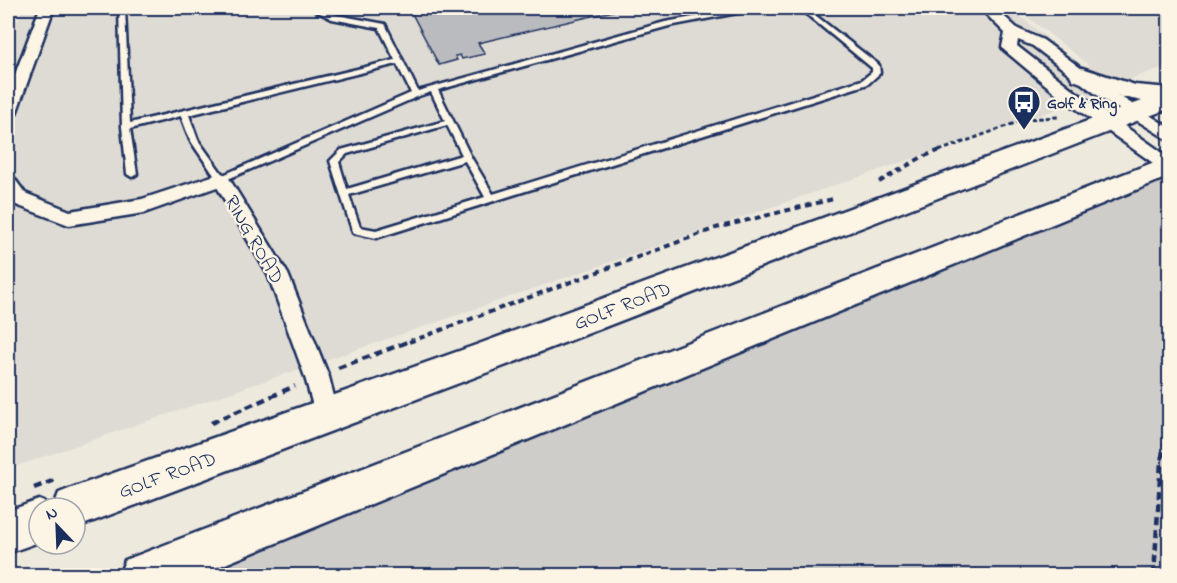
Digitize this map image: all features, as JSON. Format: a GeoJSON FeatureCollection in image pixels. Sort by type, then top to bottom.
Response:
{"type":"FeatureCollection","features":[{"type":"Feature","properties":{"kind":"main road"},"geometry":{"type":"LineString","coordinates":[[1082,75],[1110,87],[1170,97]]}},
{"type":"Feature","properties":{"kind":"main road","name":"GOLF ROAD"},"geometry":{"type":"LineString","coordinates":[[87,503],[327,416],[1103,117],[1170,97]]}},
{"type":"Feature","properties":{"kind":"main road"},"geometry":{"type":"LineString","coordinates":[[141,576],[1169,166]]}},
{"type":"Feature","properties":{"kind":"main road"},"geometry":{"type":"LineString","coordinates":[[8,532],[27,525]]}},
{"type":"Feature","properties":{"kind":"street"},"geometry":{"type":"LineString","coordinates":[[8,114],[47,8]]}},
{"type":"Feature","properties":{"kind":"street"},"geometry":{"type":"LineString","coordinates":[[987,8],[1012,32],[1038,43],[1107,95],[1103,117]]}},
{"type":"Feature","properties":{"kind":"street"},"geometry":{"type":"LineString","coordinates":[[1012,32],[1009,47],[1169,166]]}},
{"type":"Feature","properties":{"kind":"street"},"geometry":{"type":"LineString","coordinates":[[1103,117],[1170,136]]}},
{"type":"Feature","properties":{"kind":"street","name":"RING ROAD"},"geometry":{"type":"LineString","coordinates":[[8,182],[18,198],[69,218],[144,206],[221,179],[278,273],[317,377],[327,416]]}},
{"type":"Feature","properties":{"kind":"lane"},"geometry":{"type":"LineString","coordinates":[[122,8],[126,127],[132,174]]}},
{"type":"Feature","properties":{"kind":"lane"},"geometry":{"type":"LineString","coordinates":[[314,8],[335,17],[382,26],[416,94]]}},
{"type":"Feature","properties":{"kind":"lane"},"geometry":{"type":"LineString","coordinates":[[184,113],[194,140],[221,179],[416,94],[669,24],[753,8]]}},
{"type":"Feature","properties":{"kind":"lane"},"geometry":{"type":"LineString","coordinates":[[449,122],[344,152],[334,161],[356,230],[376,234],[865,82],[876,73],[876,67],[802,8]]}},
{"type":"Feature","properties":{"kind":"lane"},"geometry":{"type":"LineString","coordinates":[[126,127],[400,61]]}},
{"type":"Feature","properties":{"kind":"lane"},"geometry":{"type":"LineString","coordinates":[[433,89],[467,158],[491,198]]}},
{"type":"Feature","properties":{"kind":"lane"},"geometry":{"type":"LineString","coordinates":[[344,193],[467,158]]}},
{"type":"Feature","properties":{"kind":"path"},"geometry":{"type":"LineString","coordinates":[[873,185],[922,157],[1026,119],[1103,117]]}},
{"type":"Feature","properties":{"kind":"path"},"geometry":{"type":"LineString","coordinates":[[358,360],[716,228],[842,196]]}},
{"type":"Feature","properties":{"kind":"path"},"geometry":{"type":"LineString","coordinates":[[1154,576],[1161,461],[1170,421]]}},
{"type":"Feature","properties":{"kind":"shaded area"},"geometry":{"type":"Polygon","coordinates":[[[23,8],[1010,8],[1091,74],[1111,82],[1016,8],[1169,8],[1169,65],[1114,85],[1069,105],[8,469],[8,42],[23,8]]]}},
{"type":"Feature","properties":{"kind":"shaded area"},"geometry":{"type":"Polygon","coordinates":[[[1169,166],[1169,575],[148,576],[1169,166]]]}},
{"type":"Feature","properties":{"kind":"building"},"geometry":{"type":"Polygon","coordinates":[[[409,8],[626,8],[478,43],[485,54],[462,59],[460,55],[455,56],[457,60],[439,65],[409,8]]]}},
{"type":"Feature","properties":{"kind":"place","name":"Golf & Ring"},"geometry":{"type":"Point","coordinates":[1024,131]}}]}
